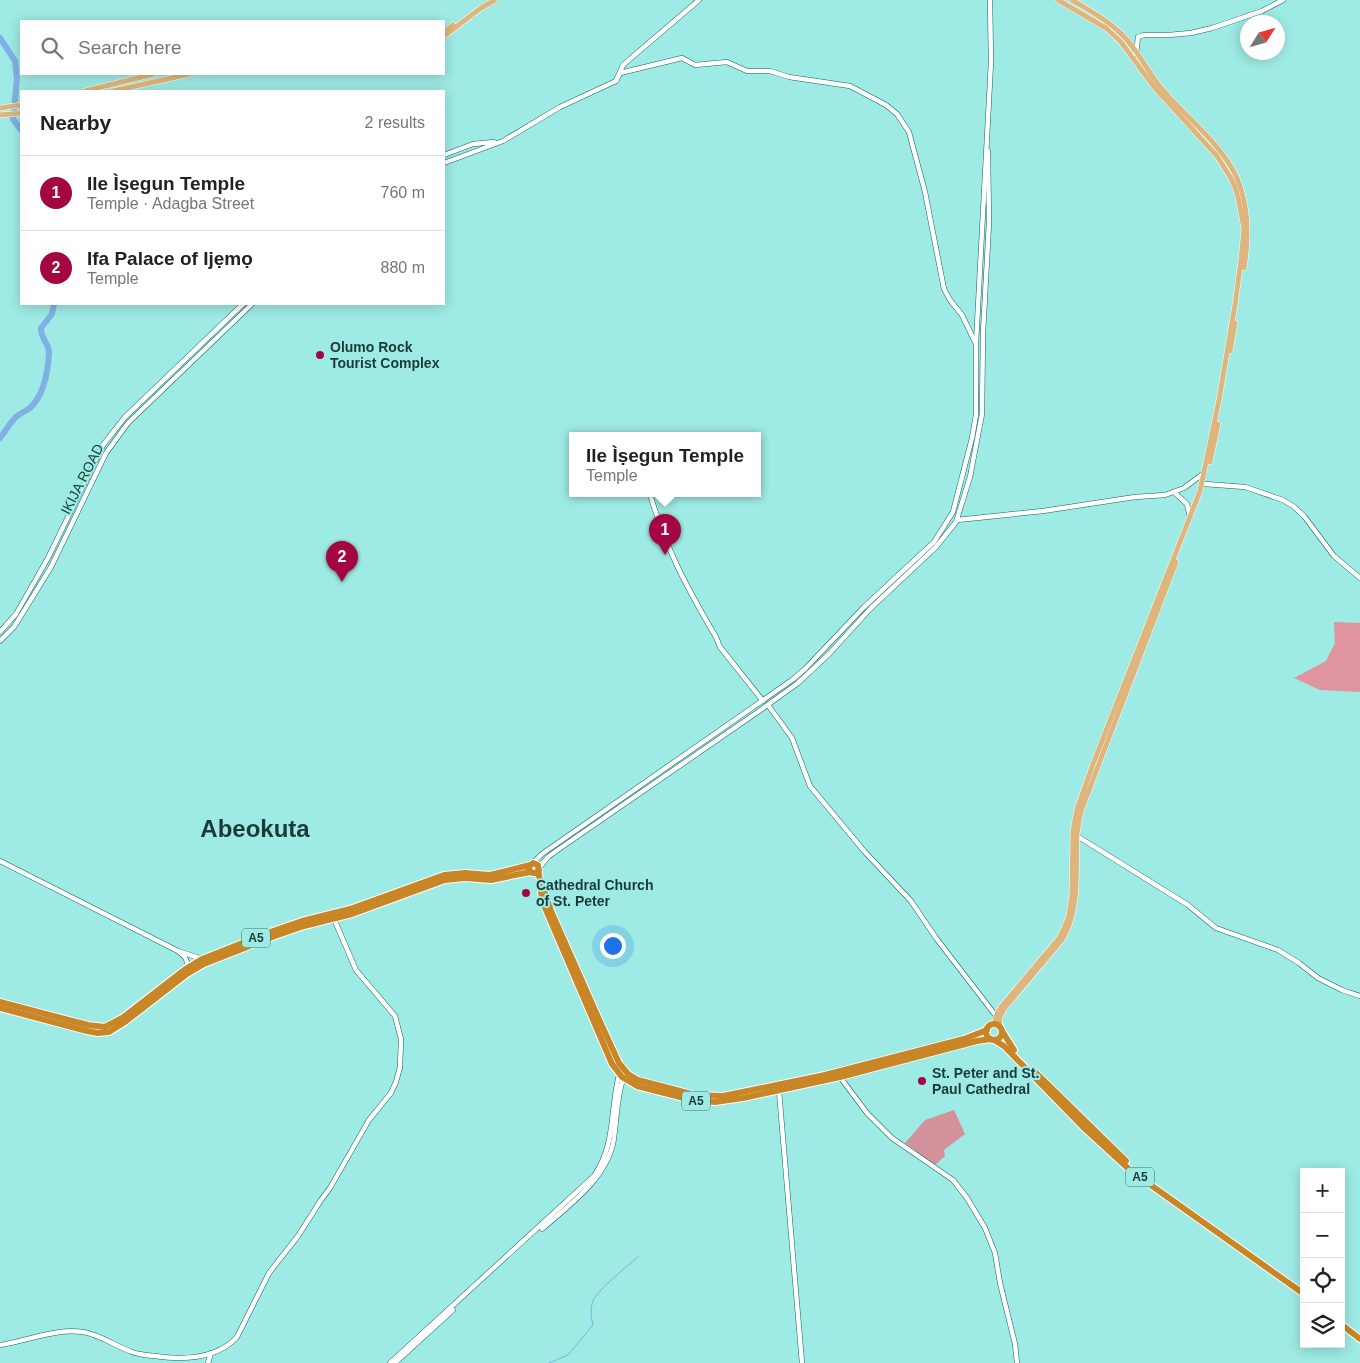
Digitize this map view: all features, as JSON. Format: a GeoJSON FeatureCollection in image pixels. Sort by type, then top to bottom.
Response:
{"type":"FeatureCollection","features":[{"type":"Feature","properties":{"kind":"highway"},"geometry":{"type":"LineString","coordinates":[[531,868],[536,873],[539,869]]}},
{"type":"Feature","properties":{"kind":"highway","name":"A5"},"geometry":{"type":"LineString","coordinates":[[0,1008],[87,1031],[109,1032],[125,1022],[187,974],[204,964],[275,936],[304,926],[368,909],[445,880],[465,878],[491,880],[531,868]]}},
{"type":"Feature","properties":{"kind":"highway","name":"A5"},"geometry":{"type":"LineString","coordinates":[[0,1002],[88,1026],[105,1027],[122,1018],[202,959],[273,931],[302,921],[366,904],[436,877],[465,873],[490,875],[531,868]]}},
{"type":"Feature","properties":{"kind":"highway","name":"A5"},"geometry":{"type":"LineString","coordinates":[[531,868],[537,880],[543,903],[599,1027],[619,1064],[633,1078],[684,1092],[712,1096],[737,1094],[825,1075],[964,1039],[987,1030]]}},
{"type":"Feature","properties":{"kind":"highway","name":"A5"},"geometry":{"type":"LineString","coordinates":[[539,869],[538,874],[551,912],[599,1027],[612,1064],[621,1077],[630,1084],[704,1102],[729,1101],[840,1077],[977,1041],[992,1040],[1004,1046],[1083,1127],[1131,1170],[1300,1291]]}},
{"type":"Feature","properties":{"kind":"highway"},"geometry":{"type":"LineString","coordinates":[[990,1026],[999,1028],[999,1038],[992,1040],[987,1035],[987,1030],[990,1026]]}},
{"type":"Feature","properties":{"kind":"highway","name":"A5"},"geometry":{"type":"LineString","coordinates":[[999,1028],[1008,1044],[1029,1066],[1125,1160],[1165,1191],[1300,1285]]}},
{"type":"Feature","properties":{"kind":"highway"},"geometry":{"type":"LineString","coordinates":[[1345,1322],[1360,1334]]}},
{"type":"Feature","properties":{"kind":"highway"},"geometry":{"type":"LineString","coordinates":[[1345,1327],[1360,1339]]}},
{"type":"Feature","properties":{"kind":"main road"},"geometry":{"type":"LineString","coordinates":[[445,31],[488,0]]}},
{"type":"Feature","properties":{"kind":"main road"},"geometry":{"type":"LineString","coordinates":[[445,35],[481,8],[495,0]]}},
{"type":"Feature","properties":{"kind":"main road"},"geometry":{"type":"LineString","coordinates":[[999,1028],[1000,1017],[1004,1009],[1062,940],[1073,917],[1076,894],[1077,836],[1081,810],[1150,632],[1204,484],[1216,435],[1247,250],[1248,229],[1246,212],[1240,188],[1230,165],[1163,90],[1134,54],[1106,28],[1058,0]]}},
{"type":"Feature","properties":{"kind":"main road"},"geometry":{"type":"LineString","coordinates":[[999,1028],[996,1016],[1000,1007],[1059,938],[1068,916],[1072,893],[1073,834],[1077,809],[1190,519],[1204,473],[1219,400],[1242,260],[1244,229],[1239,202],[1232,180],[1217,156],[1154,87],[1117,29],[1072,0]]}},
{"type":"Feature","properties":{"kind":"main road"},"geometry":{"type":"LineString","coordinates":[[89,90],[150,75]]}},
{"type":"Feature","properties":{"kind":"main road"},"geometry":{"type":"LineString","coordinates":[[118,90],[185,75]]}},
{"type":"Feature","properties":{"kind":"main road"},"geometry":{"type":"LineString","coordinates":[[0,108],[20,105]]}},
{"type":"Feature","properties":{"kind":"main road"},"geometry":{"type":"LineString","coordinates":[[0,115],[20,113]]}},
{"type":"Feature","properties":{"kind":"street"},"geometry":{"type":"LineString","coordinates":[[616,81],[623,65],[699,0]]}},
{"type":"Feature","properties":{"kind":"street"},"geometry":{"type":"LineString","coordinates":[[539,869],[548,857],[559,849],[798,683],[829,654],[871,608],[940,543],[957,520],[970,477],[982,414],[976,344],[991,62],[990,0]]}},
{"type":"Feature","properties":{"kind":"street"},"geometry":{"type":"LineString","coordinates":[[1134,54],[1138,37],[1144,35],[1169,35],[1212,28],[1262,11],[1283,0]]}},
{"type":"Feature","properties":{"kind":"street"},"geometry":{"type":"LineString","coordinates":[[445,163],[503,141],[560,108],[616,81],[620,73],[682,58],[695,65],[727,62],[747,71],[770,71],[789,77],[850,86],[892,109],[901,118],[909,132],[925,192],[944,289],[950,300],[962,314],[976,344]]}},
{"type":"Feature","properties":{"kind":"street"},"geometry":{"type":"LineString","coordinates":[[531,868],[542,854],[763,701],[805,669],[864,607],[934,542],[953,512],[972,438],[980,377],[989,223],[988,109]]}},
{"type":"Feature","properties":{"kind":"street"},"geometry":{"type":"LineString","coordinates":[[445,155],[473,144],[503,141]]}},
{"type":"Feature","properties":{"kind":"street","name":"IKIJA ROAD"},"geometry":{"type":"LineString","coordinates":[[0,632],[16,614],[48,558],[103,444],[113,430],[242,305]]}},
{"type":"Feature","properties":{"kind":"street","name":"IKIJA ROAD"},"geometry":{"type":"LineString","coordinates":[[0,641],[14,627],[51,567],[106,453],[119,435],[135,417],[251,305]]}},
{"type":"Feature","properties":{"kind":"street"},"geometry":{"type":"LineString","coordinates":[[957,520],[1065,508],[1135,497],[1165,495],[1192,482],[1204,473]]}},
{"type":"Feature","properties":{"kind":"street"},"geometry":{"type":"LineString","coordinates":[[1204,484],[1245,487],[1288,503],[1304,516],[1334,556],[1360,578]]}},
{"type":"Feature","properties":{"kind":"street"},"geometry":{"type":"LineString","coordinates":[[1174,492],[1187,504],[1190,519]]}},
{"type":"Feature","properties":{"kind":"street"},"geometry":{"type":"LineString","coordinates":[[651,497],[659,526],[684,583],[720,647],[763,701]]}},
{"type":"Feature","properties":{"kind":"street"},"geometry":{"type":"LineString","coordinates":[[768,705],[792,738],[810,786],[864,851],[911,901],[936,938],[996,1016]]}},
{"type":"Feature","properties":{"kind":"street"},"geometry":{"type":"LineString","coordinates":[[1077,836],[1188,905],[1216,928],[1278,950],[1318,978],[1342,990],[1360,996]]}},
{"type":"Feature","properties":{"kind":"street"},"geometry":{"type":"LineString","coordinates":[[0,861],[178,951],[202,959]]}},
{"type":"Feature","properties":{"kind":"street"},"geometry":{"type":"LineString","coordinates":[[0,1345],[53,1333],[82,1332],[101,1337],[134,1353],[185,1359],[211,1353],[232,1343],[237,1338],[269,1273],[298,1236],[330,1188],[361,1132],[390,1093],[396,1082],[400,1067],[401,1039],[395,1016],[356,970],[334,919]]}},
{"type":"Feature","properties":{"kind":"street"},"geometry":{"type":"LineString","coordinates":[[178,951],[186,958],[188,968]]}},
{"type":"Feature","properties":{"kind":"street"},"geometry":{"type":"LineString","coordinates":[[390,1363],[594,1176],[603,1162],[608,1149],[621,1077]]}},
{"type":"Feature","properties":{"kind":"street"},"geometry":{"type":"LineString","coordinates":[[395,1363],[597,1178],[607,1163],[612,1146],[621,1077]]}},
{"type":"Feature","properties":{"kind":"street"},"geometry":{"type":"LineString","coordinates":[[840,1077],[867,1113],[887,1134],[900,1145],[953,1180],[967,1198],[984,1228],[995,1254],[1015,1344],[1017,1363]]}},
{"type":"Feature","properties":{"kind":"street"},"geometry":{"type":"LineString","coordinates":[[779,1091],[802,1363]]}},
{"type":"Feature","properties":{"kind":"street"},"geometry":{"type":"LineString","coordinates":[[200,1357],[206,1363],[211,1353]]}},
{"type":"Feature","properties":{"kind":"shaded area"},"geometry":{"type":"Polygon","coordinates":[[[1334,622],[1360,623],[1360,692],[1320,690],[1294,678],[1326,661],[1335,643],[1334,622]]]}},
{"type":"Feature","properties":{"kind":"shaded area"},"geometry":{"type":"Polygon","coordinates":[[[954,1110],[965,1134],[944,1150],[945,1156],[935,1165],[905,1143],[925,1120],[954,1110]]]}},
{"type":"Feature","properties":{"kind":"waterway"},"geometry":{"type":"LineString","coordinates":[[0,38],[15,61],[17,79],[13,119],[20,129]]}},
{"type":"Feature","properties":{"kind":"waterway"},"geometry":{"type":"LineString","coordinates":[[0,438],[15,418],[35,403],[42,390],[48,367],[49,353],[41,328],[52,314],[54,305]]}},
{"type":"Feature","properties":{"kind":"waterway"},"geometry":{"type":"LineString","coordinates":[[549,1363],[568,1355],[593,1325],[591,1307],[596,1296],[639,1256]]}},
{"type":"Feature","properties":{"kind":"place","name":"Olumo Rock Tourist Complex"},"geometry":{"type":"Point","coordinates":[320,355]}},
{"type":"Feature","properties":{"kind":"place","name":"Ile Ìṣegun Temple"},"geometry":{"type":"Point","coordinates":[665,555]}},
{"type":"Feature","properties":{"kind":"place","name":"Ifa Palace of Ijẹmọ"},"geometry":{"type":"Point","coordinates":[342,582]}},
{"type":"Feature","properties":{"kind":"place","name":"Cathedral Church of St. Peter"},"geometry":{"type":"Point","coordinates":[526,893]}},
{"type":"Feature","properties":{"kind":"place","name":"St. Peter and St. Paul Cathedral"},"geometry":{"type":"Point","coordinates":[922,1081]}},
{"type":"Feature","properties":{"kind":"district","name":"Abeokuta"},"geometry":{"type":"Point","coordinates":[255,829]}}]}
